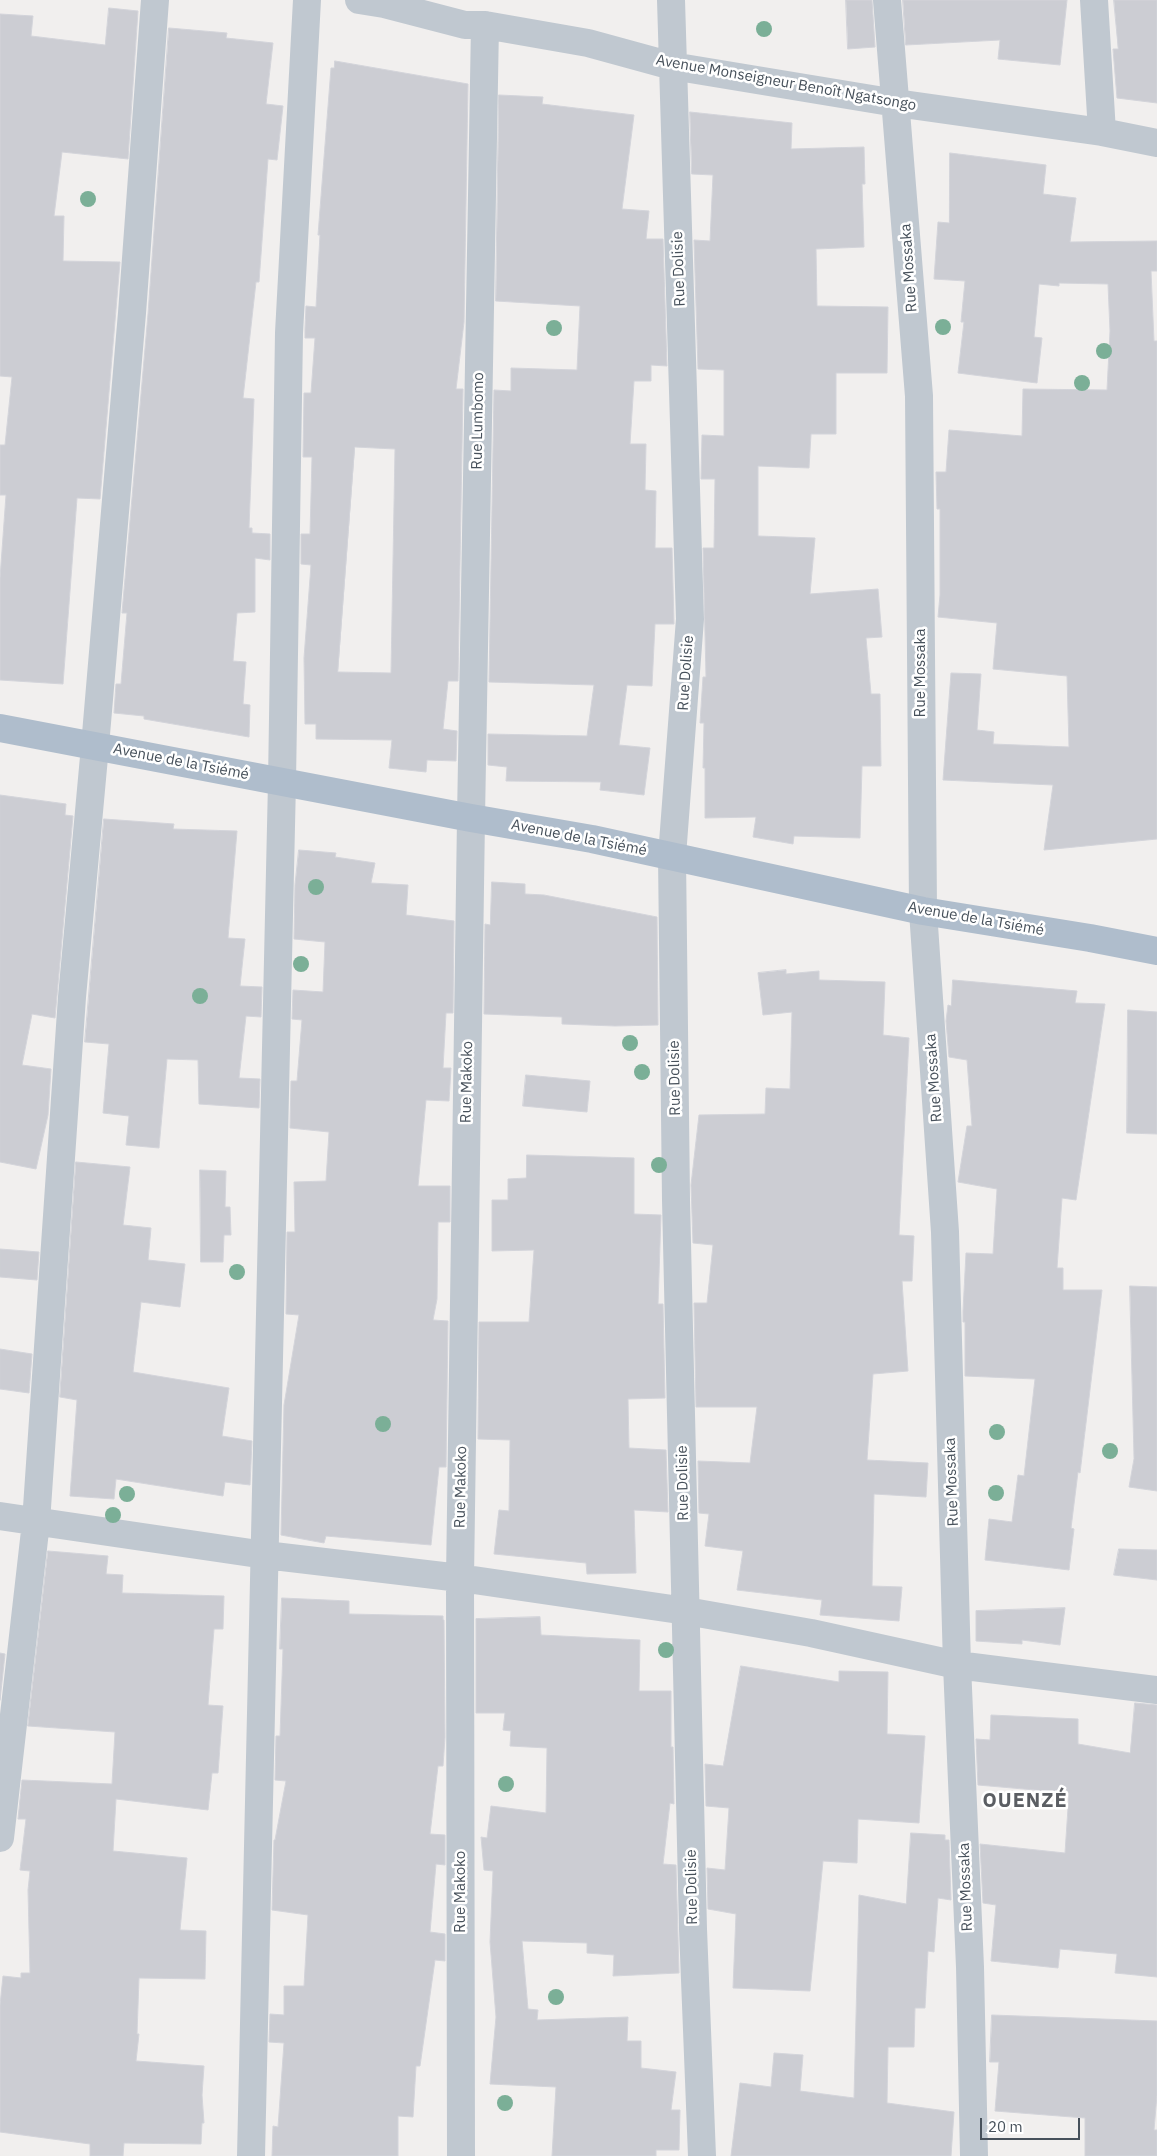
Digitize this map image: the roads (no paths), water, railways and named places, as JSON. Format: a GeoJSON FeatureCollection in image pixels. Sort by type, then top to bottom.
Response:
{"type":"FeatureCollection","features":[{"type":"Feature","properties":{"kind":"main road","name":"Avenue de la Tsiémé"},"geometry":{"type":"LineString","coordinates":[[0,728],[471,818],[592,839],[923,911],[1090,938],[1157,951]]}},
{"type":"Feature","properties":{"kind":"street"},"geometry":{"type":"LineString","coordinates":[[0,1838],[36,1522],[72,996],[131,323],[155,0]]}},
{"type":"Feature","properties":{"kind":"street"},"geometry":{"type":"LineString","coordinates":[[251,2156],[282,782],[289,333],[307,0]]}},
{"type":"Feature","properties":{"kind":"street","name":"Avenue Monseigneur Benoît Ngatsongo"},"geometry":{"type":"LineString","coordinates":[[359,0],[471,17],[588,43],[672,66],[896,103],[1102,132],[1157,143]]}},
{"type":"Feature","properties":{"kind":"street","name":"Rue Dolisie"},"geometry":{"type":"LineString","coordinates":[[671,0],[690,619],[672,856],[676,1200],[693,1929],[702,2156]]}},
{"type":"Feature","properties":{"kind":"street","name":"Rue Mossaka"},"geometry":{"type":"LineString","coordinates":[[887,0],[919,396],[923,911],[945,1232],[957,1665],[970,1967],[974,2156]]}},
{"type":"Feature","properties":{"kind":"street"},"geometry":{"type":"LineString","coordinates":[[1094,0],[1102,132]]}},
{"type":"Feature","properties":{"kind":"street","name":"Rue Lumbomo"},"geometry":{"type":"LineString","coordinates":[[471,17],[471,818]]}},
{"type":"Feature","properties":{"kind":"street","name":"Rue Makoko"},"geometry":{"type":"LineString","coordinates":[[461,2156],[460,1578],[471,818]]}},
{"type":"Feature","properties":{"kind":"street"},"geometry":{"type":"LineString","coordinates":[[0,1516],[264,1555],[460,1578],[686,1611],[810,1633],[957,1665],[1157,1690]]}},
{"type":"Feature","properties":{"kind":"district","name":"OUENZÉ"},"geometry":{"type":"Point","coordinates":[1025,1801]}}]}
